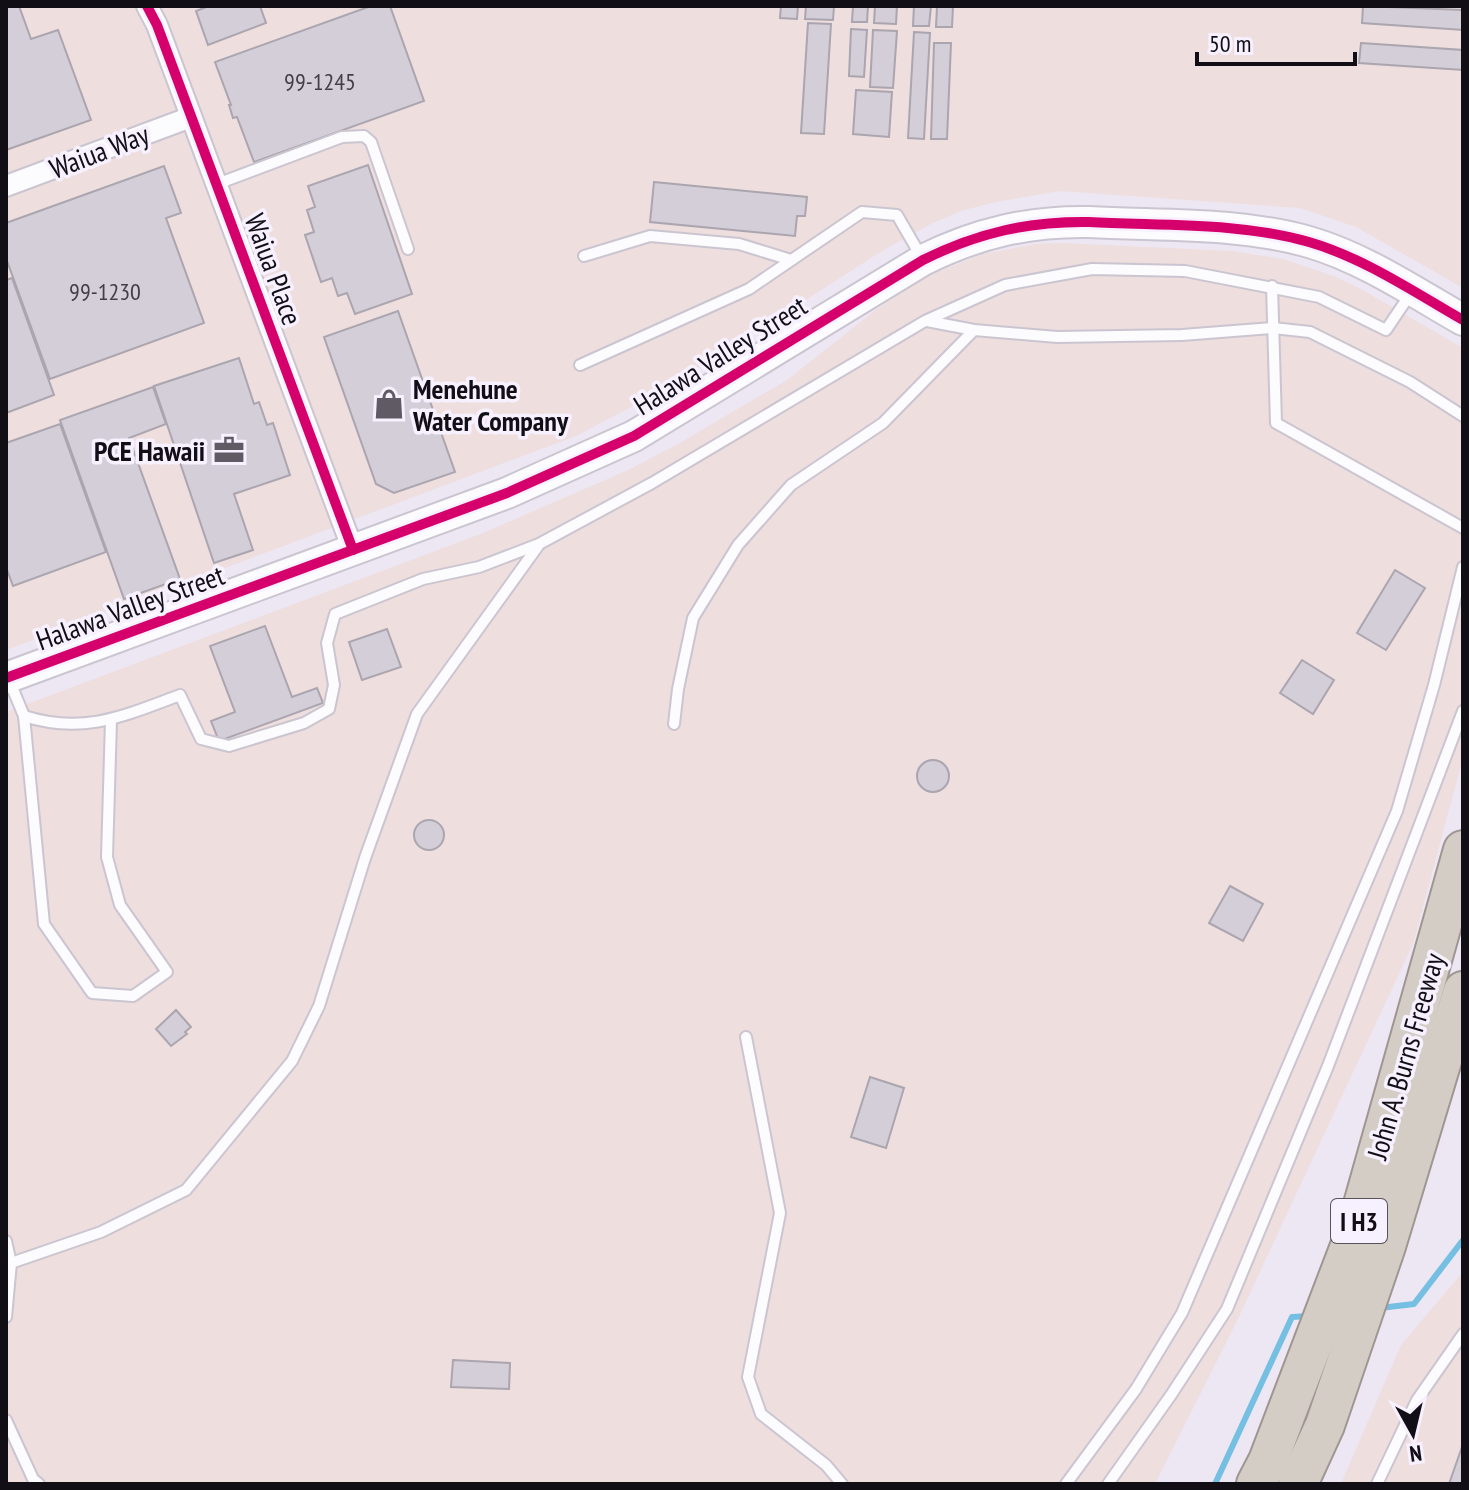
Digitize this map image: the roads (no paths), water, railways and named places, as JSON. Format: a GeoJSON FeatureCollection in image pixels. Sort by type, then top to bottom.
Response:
{"type":"FeatureCollection","features":[{"type":"Feature","properties":{"kind":"highway","name":"John A. Burns Freeway"},"geometry":{"type":"LineString","coordinates":[[1256,1484],[1268,1461],[1355,1233],[1463,850]]}},
{"type":"Feature","properties":{"kind":"highway","name":"John A. Burns Freeway"},"geometry":{"type":"LineString","coordinates":[[1298,1484],[1325,1425],[1381,1261],[1463,991]]}},
{"type":"Feature","properties":{"kind":"street","name":"Waiua Place"},"geometry":{"type":"LineString","coordinates":[[147,6],[217,184],[353,550]]}},
{"type":"Feature","properties":{"kind":"street","name":"Waiua Way"},"geometry":{"type":"LineString","coordinates":[[6,186],[191,117]]}},
{"type":"Feature","properties":{"kind":"street","name":"Halawa Valley Street"},"geometry":{"type":"LineString","coordinates":[[7,678],[520,488],[634,436],[923,260],[981,234],[1039,223],[1089,222],[1228,229],[1278,235],[1312,243],[1366,266],[1463,320]]}},
{"type":"Feature","properties":{"kind":"lane"},"geometry":{"type":"LineString","coordinates":[[217,184],[342,137],[364,136],[371,142],[408,249]]}},
{"type":"Feature","properties":{"kind":"lane"},"geometry":{"type":"LineString","coordinates":[[580,365],[749,289],[862,212],[897,215],[923,260]]}},
{"type":"Feature","properties":{"kind":"lane"},"geometry":{"type":"LineString","coordinates":[[584,256],[650,236],[739,244],[791,260]]}},
{"type":"Feature","properties":{"kind":"lane"},"geometry":{"type":"LineString","coordinates":[[24,716],[51,725],[111,721],[180,695],[201,739],[229,746],[304,723],[329,709],[334,685],[327,643],[335,614],[423,579],[479,567],[539,544],[665,476],[925,321],[1005,285],[1092,269],[1185,271],[1319,297],[1386,330],[1413,291]]}},
{"type":"Feature","properties":{"kind":"lane"},"geometry":{"type":"LineString","coordinates":[[1272,286],[1276,423],[1463,528]]}},
{"type":"Feature","properties":{"kind":"lane"},"geometry":{"type":"LineString","coordinates":[[925,321],[974,330],[1057,337],[1182,335],[1273,328],[1310,332],[1410,382],[1463,416]]}},
{"type":"Feature","properties":{"kind":"lane"},"geometry":{"type":"LineString","coordinates":[[674,724],[693,618],[738,545],[791,485],[883,423],[974,330]]}},
{"type":"Feature","properties":{"kind":"lane"},"geometry":{"type":"LineString","coordinates":[[11,1263],[101,1232],[186,1190],[292,1061],[319,1006],[365,858],[417,714],[539,544]]}},
{"type":"Feature","properties":{"kind":"lane"},"geometry":{"type":"LineString","coordinates":[[1066,1484],[1136,1389],[1182,1313],[1397,811],[1434,685],[1463,567]]}},
{"type":"Feature","properties":{"kind":"lane"},"geometry":{"type":"LineString","coordinates":[[7,678],[24,716],[44,924],[92,993],[133,996],[167,972],[120,905],[107,857],[111,721]]}},
{"type":"Feature","properties":{"kind":"lane"},"geometry":{"type":"LineString","coordinates":[[1108,1484],[1227,1309],[1328,1066],[1463,711]]}},
{"type":"Feature","properties":{"kind":"lane"},"geometry":{"type":"LineString","coordinates":[[746,1037],[780,1213],[748,1377],[761,1414],[826,1465],[842,1484]]}},
{"type":"Feature","properties":{"kind":"lane"},"geometry":{"type":"LineString","coordinates":[[6,1241],[11,1263],[6,1317]]}},
{"type":"Feature","properties":{"kind":"lane"},"geometry":{"type":"LineString","coordinates":[[1377,1484],[1417,1400],[1463,1334]]}},
{"type":"Feature","properties":{"kind":"lane"},"geometry":{"type":"LineString","coordinates":[[6,1420],[33,1479],[39,1484]]}},
{"type":"Feature","properties":{"kind":"waterway"},"geometry":{"type":"LineString","coordinates":[[1380,1308],[1414,1304],[1463,1240]]}},
{"type":"Feature","properties":{"kind":"waterway"},"geometry":{"type":"LineString","coordinates":[[1215,1484],[1292,1317],[1309,1316]]}},
{"type":"Feature","properties":{"kind":"place","name":"Menehune Water Company"},"geometry":{"type":"Point","coordinates":[389,404]}},
{"type":"Feature","properties":{"kind":"place","name":"PCE Hawaii"},"geometry":{"type":"Point","coordinates":[229,450]}}]}
